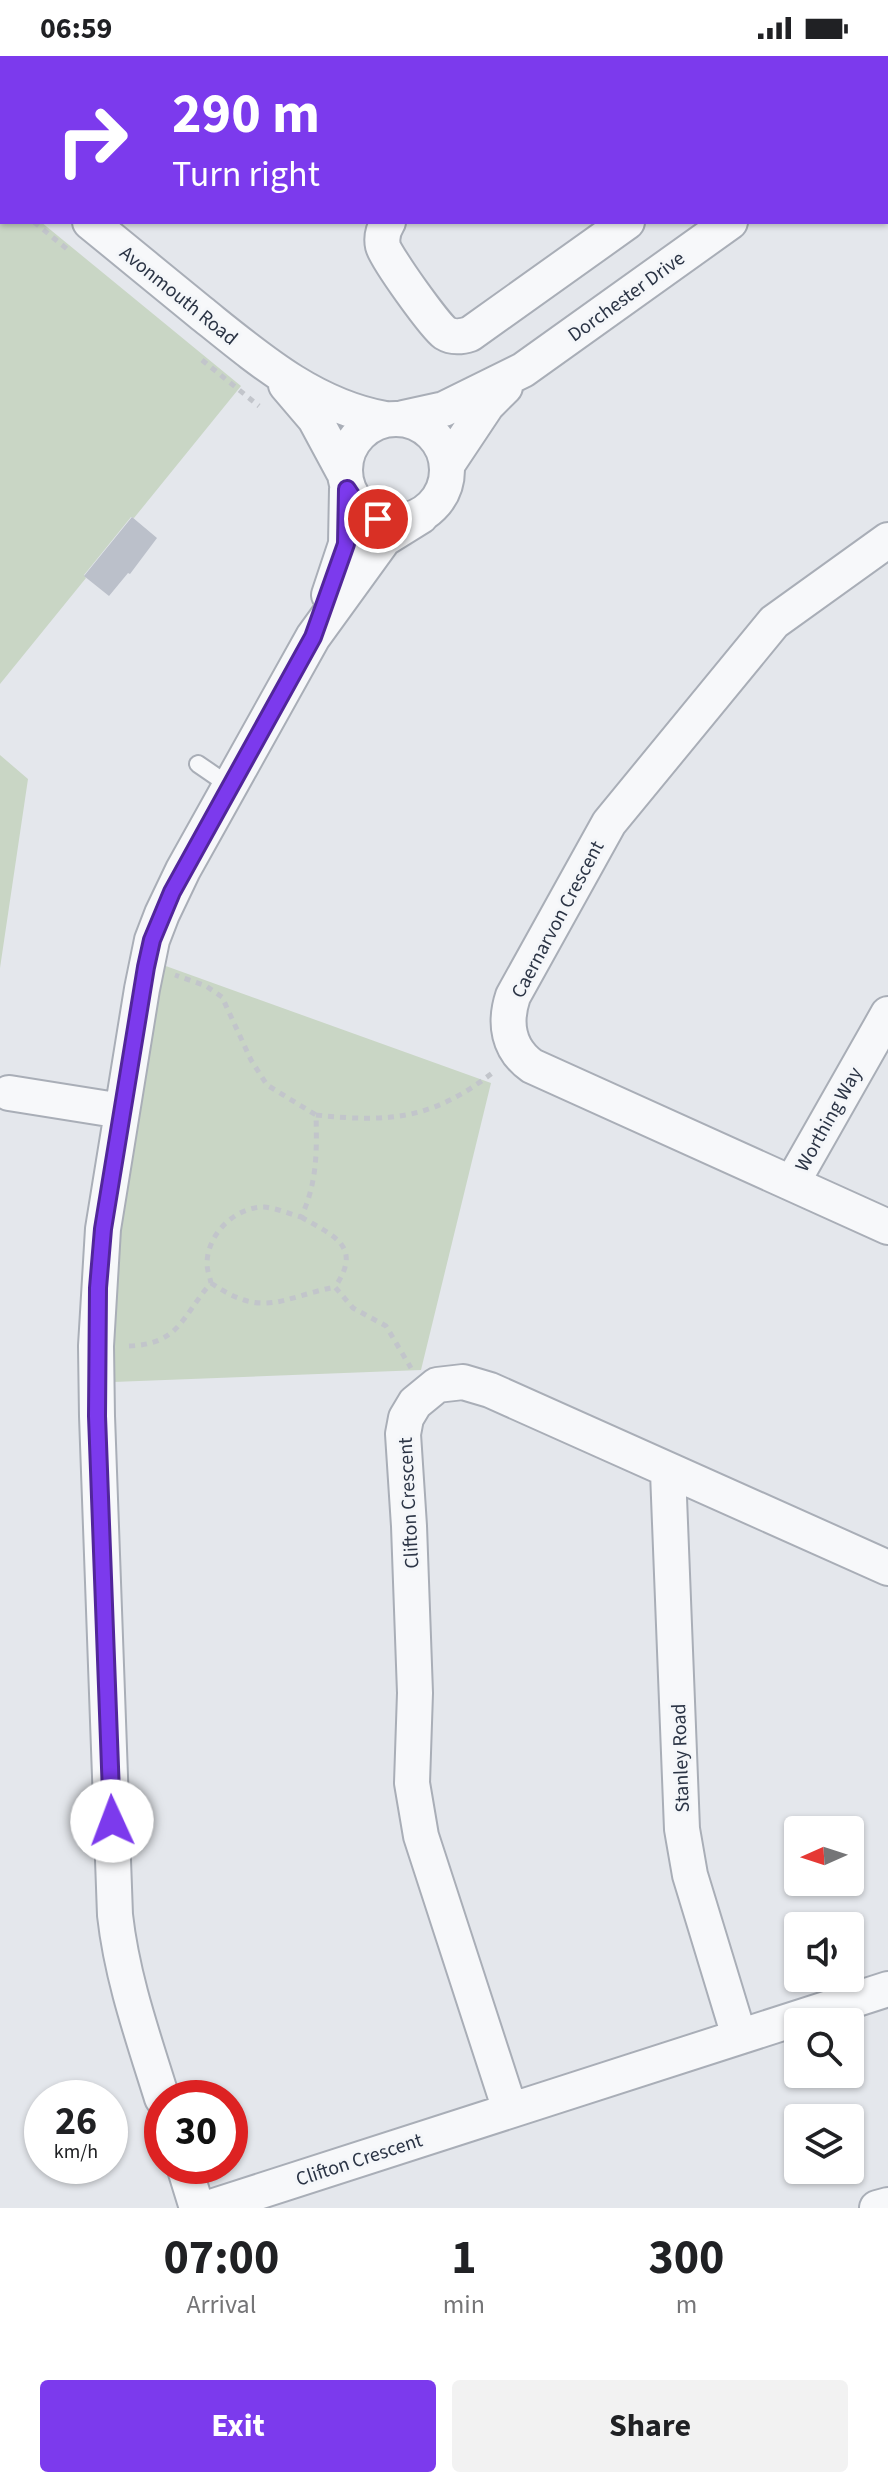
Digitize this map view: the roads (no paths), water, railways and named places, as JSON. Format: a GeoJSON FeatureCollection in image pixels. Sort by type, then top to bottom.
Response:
{"type":"FeatureCollection","features":[{"type":"Feature","properties":{"kind":"street","name":"Avonmouth Road"},"geometry":{"type":"LineString","coordinates":[[92,224],[269,367],[315,419],[345,480]]}},
{"type":"Feature","properties":{"kind":"street"},"geometry":{"type":"LineString","coordinates":[[387,224],[382,239],[387,255],[439,327],[452,336],[461,337],[470,334],[624,224]]}},
{"type":"Feature","properties":{"kind":"street","name":"Dorchester Drive"},"geometry":{"type":"LineString","coordinates":[[447,465],[487,405],[523,370],[727,224]]}},
{"type":"Feature","properties":{"kind":"street","name":"Avonmouth Road"},"geometry":{"type":"LineString","coordinates":[[269,367],[331,402],[360,414],[394,418]]}},
{"type":"Feature","properties":{"kind":"street","name":"Dorchester Drive"},"geometry":{"type":"LineString","coordinates":[[394,418],[444,409],[523,370]]}},
{"type":"Feature","properties":{"kind":"street"},"geometry":{"type":"LineString","coordinates":[[156,2080],[126,1982],[115,1915],[96,1346],[103,1229],[122,1111],[152,940],[172,892],[313,637],[384,539],[436,503],[446,485],[447,465],[440,443],[425,426],[394,418],[364,429],[349,447],[345,480],[346,544],[313,637]]}},
{"type":"Feature","properties":{"kind":"street"},"geometry":{"type":"LineString","coordinates":[[345,480],[359,507],[378,519],[400,522],[421,516]]}},
{"type":"Feature","properties":{"kind":"street","name":"Caernarvon Crescent"},"geometry":{"type":"LineString","coordinates":[[792,1183],[532,1066],[513,1046],[507,1024],[513,996],[609,823],[774,622],[888,540]]}},
{"type":"Feature","properties":{"kind":"street","name":"Worthing Way"},"geometry":{"type":"LineString","coordinates":[[792,1183],[888,1014]]}},
{"type":"Feature","properties":{"kind":"street"},"geometry":{"type":"LineString","coordinates":[[9,1093],[122,1111]]}},
{"type":"Feature","properties":{"kind":"street"},"geometry":{"type":"LineString","coordinates":[[792,1183],[888,1227]]}},
{"type":"Feature","properties":{"kind":"street","name":"Clifton Crescent"},"geometry":{"type":"LineString","coordinates":[[510,2110],[421,1836],[412,1783],[415,1693],[403,1434],[406,1418],[425,1394],[437,1385],[463,1382],[479,1386],[668,1472]]}},
{"type":"Feature","properties":{"kind":"street"},"geometry":{"type":"LineString","coordinates":[[668,1472],[888,1568]]}},
{"type":"Feature","properties":{"kind":"street","name":"Stanley Road"},"geometry":{"type":"LineString","coordinates":[[668,1472],[682,1829],[690,1875],[739,2036]]}},
{"type":"Feature","properties":{"kind":"street","name":"Clifton Crescent"},"geometry":{"type":"LineString","coordinates":[[208,2208],[739,2036],[887,1992]]}},
{"type":"Feature","properties":{"kind":"street"},"geometry":{"type":"LineString","coordinates":[[190,2184],[197,2208]]}},
{"type":"Feature","properties":{"kind":"street"},"geometry":{"type":"LineString","coordinates":[[877,2208],[888,2205]]}},
{"type":"Feature","properties":{"kind":"lane"},"geometry":{"type":"LineString","coordinates":[[198,764],[230,786]]}}]}
